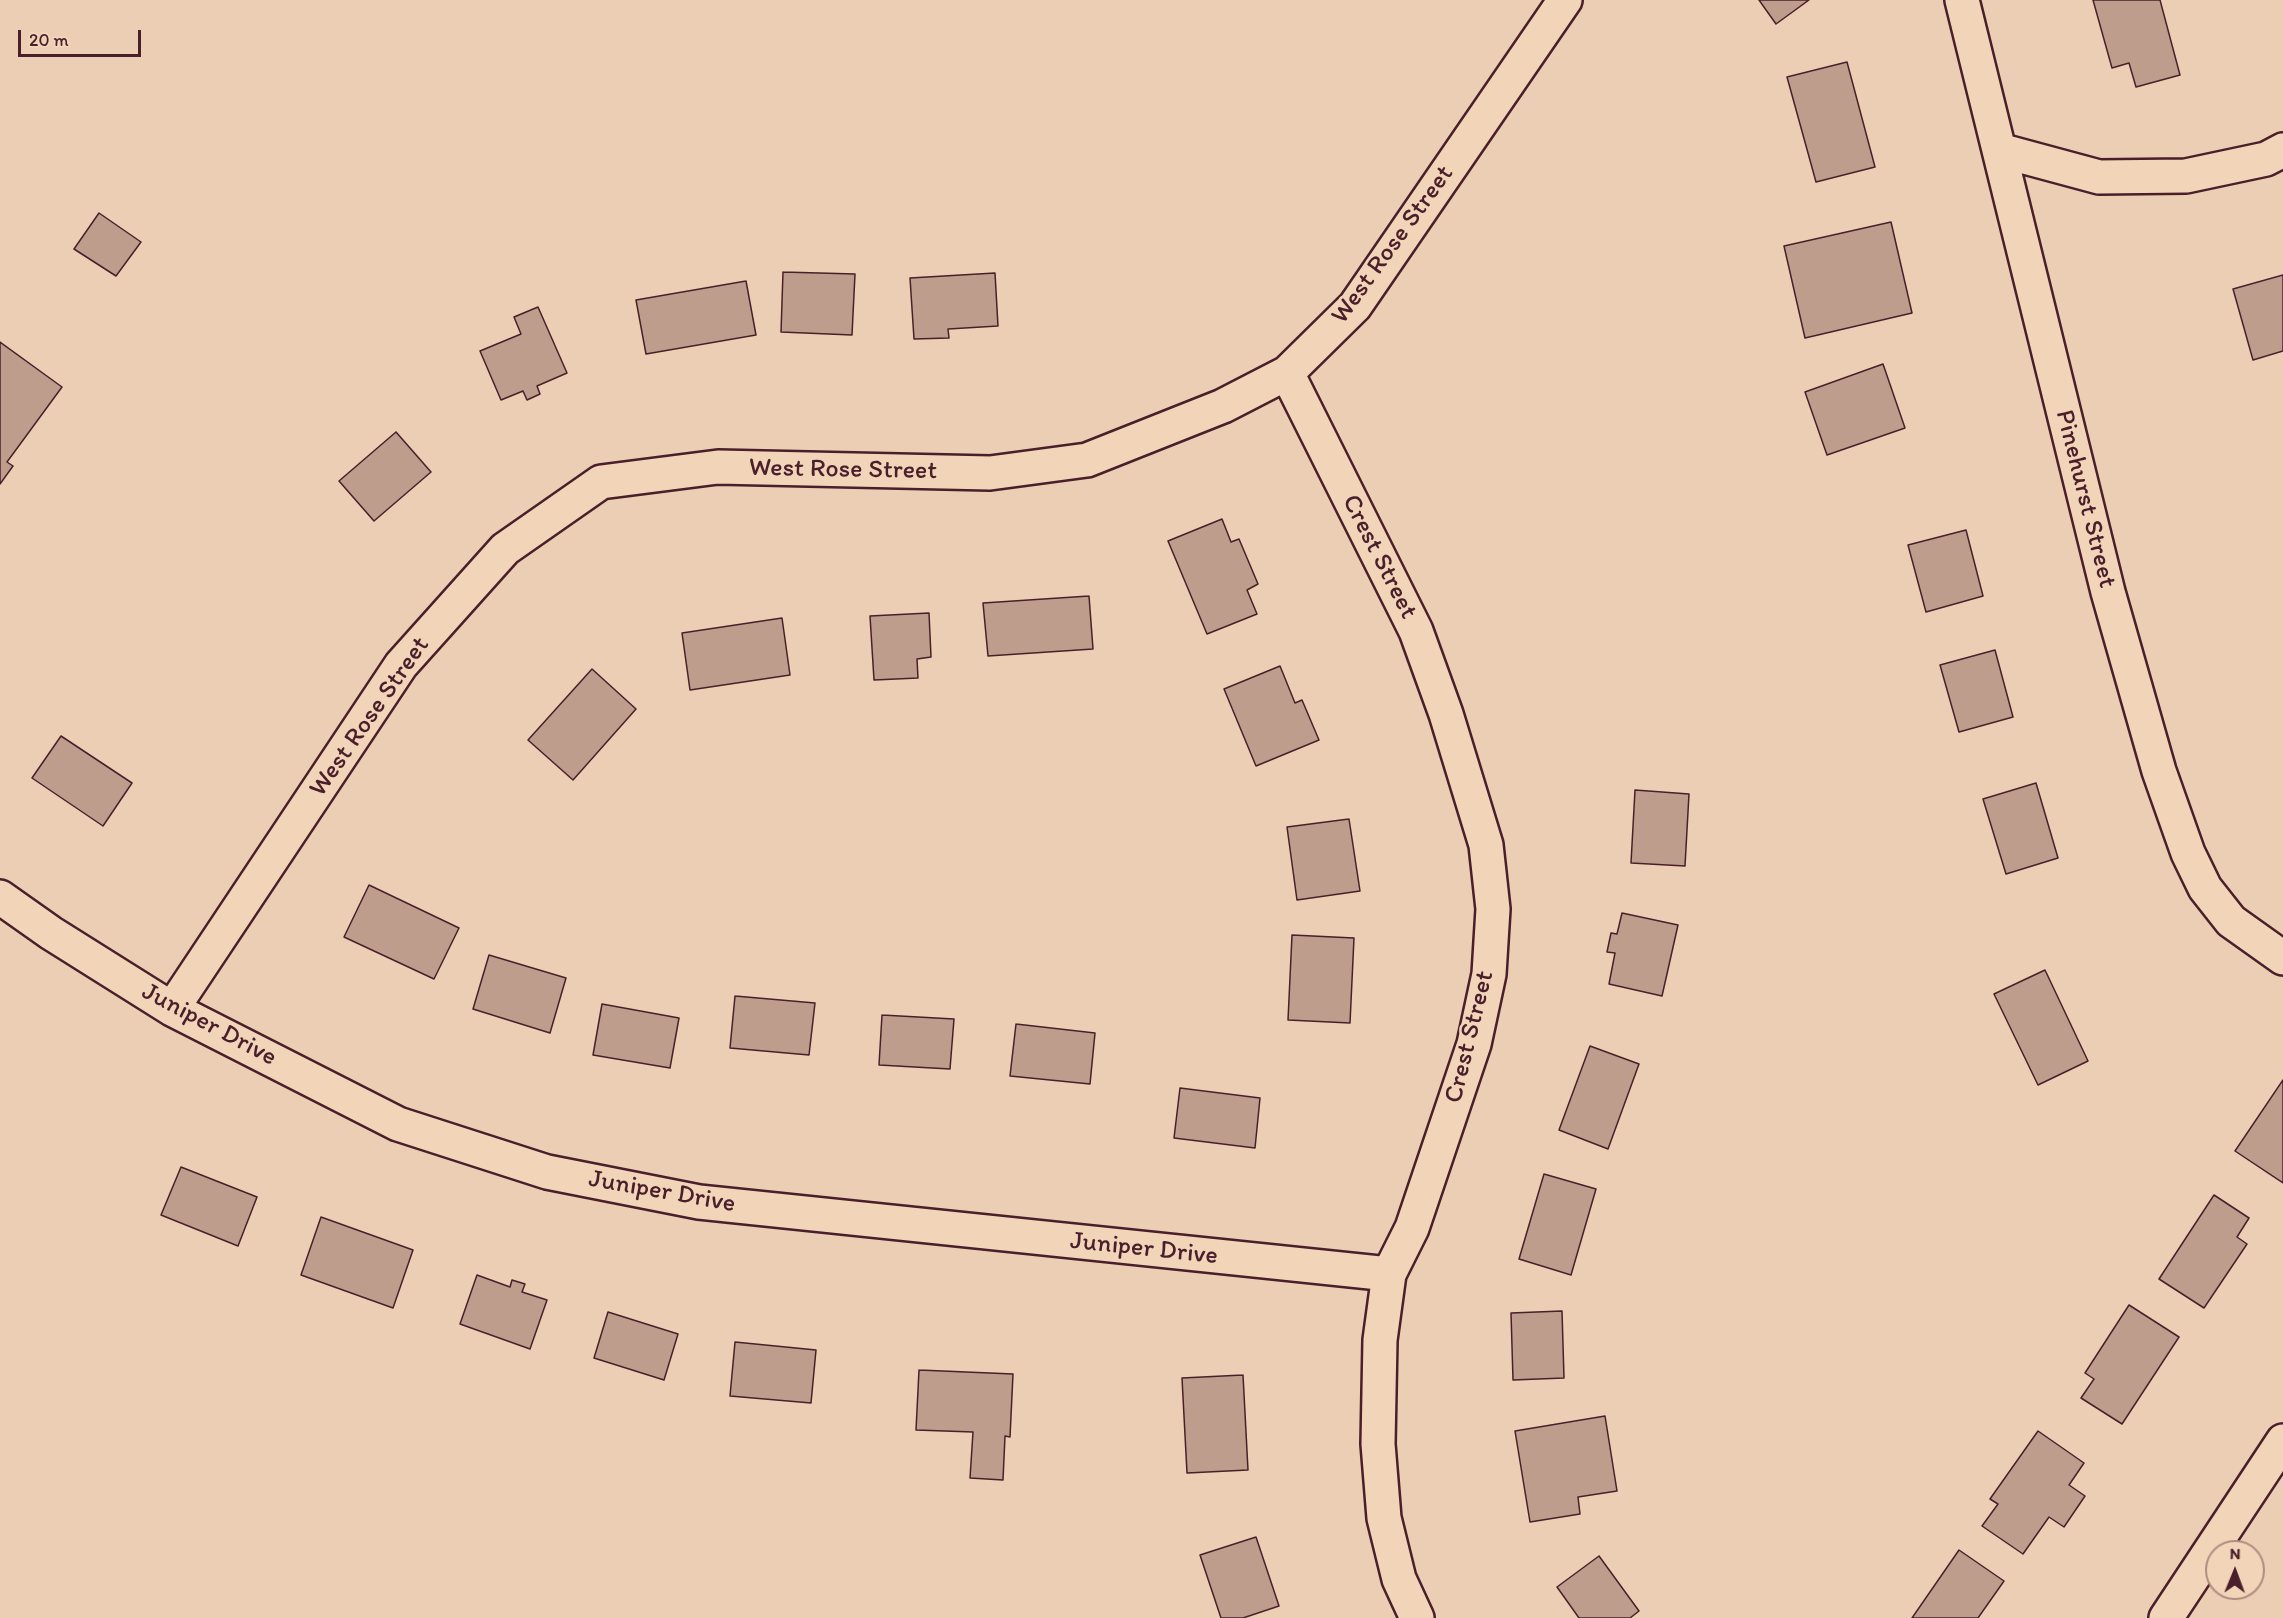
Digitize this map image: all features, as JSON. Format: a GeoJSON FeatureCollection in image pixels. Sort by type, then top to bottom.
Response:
{"type":"FeatureCollection","features":[{"type":"Feature","properties":{"kind":"street","name":"West Rose Street"},"geometry":{"type":"LineString","coordinates":[[172,1009],[400,664],[505,549],[601,482],[718,467],[990,473],[1087,460],[1223,406],[1287,373],[1355,306],[1565,0]]}},
{"type":"Feature","properties":{"kind":"street","name":"Pinehurst Street"},"geometry":{"type":"LineString","coordinates":[[1962,0],[2108,592],[2159,771],[2188,853],[2205,888],[2230,921],[2283,958]]}},
{"type":"Feature","properties":{"kind":"street"},"geometry":{"type":"LineString","coordinates":[[1999,150],[2099,177],[2186,176],[2265,159],[2283,150]]}},
{"type":"Feature","properties":{"kind":"street","name":"Crest Street"},"geometry":{"type":"LineString","coordinates":[[1287,373],[1416,631],[1446,714],[1486,845],[1493,909],[1489,974],[1474,1044],[1412,1228],[1389,1274],[1380,1340],[1378,1444],[1384,1518],[1399,1579],[1417,1618]]}},
{"type":"Feature","properties":{"kind":"street","name":"Juniper Drive"},"geometry":{"type":"LineString","coordinates":[[0,897],[51,933],[172,1009],[398,1124],[547,1172],[699,1202],[1389,1274]]}},
{"type":"Feature","properties":{"kind":"street"},"geometry":{"type":"LineString","coordinates":[[2166,1618],[2283,1442]]}},
{"type":"Feature","properties":{"kind":"building"},"geometry":{"type":"Polygon","coordinates":[[[1759,0],[1809,0],[1776,24],[1759,0]]]}},
{"type":"Feature","properties":{"kind":"building"},"geometry":{"type":"Polygon","coordinates":[[[2093,0],[2160,0],[2180,75],[2136,87],[2129,63],[2112,68],[2093,0]]]}},
{"type":"Feature","properties":{"kind":"building"},"geometry":{"type":"Polygon","coordinates":[[[1847,62],[1875,167],[1816,182],[1787,77],[1847,62]]]}},
{"type":"Feature","properties":{"kind":"building"},"geometry":{"type":"Polygon","coordinates":[[[99,213],[141,242],[116,276],[74,249],[99,213]]]}},
{"type":"Feature","properties":{"kind":"building"},"geometry":{"type":"Polygon","coordinates":[[[1891,222],[1912,313],[1805,338],[1784,246],[1891,222]]]}},
{"type":"Feature","properties":{"kind":"building"},"geometry":{"type":"Polygon","coordinates":[[[783,272],[855,274],[852,335],[781,332],[783,272]]]}},
{"type":"Feature","properties":{"kind":"building"},"geometry":{"type":"Polygon","coordinates":[[[995,273],[998,326],[948,329],[949,338],[914,339],[910,278],[995,273]]]}},
{"type":"Feature","properties":{"kind":"building"},"geometry":{"type":"Polygon","coordinates":[[[2283,275],[2283,351],[2253,360],[2233,289],[2283,275]]]}},
{"type":"Feature","properties":{"kind":"building"},"geometry":{"type":"Polygon","coordinates":[[[746,281],[756,335],[646,354],[636,300],[746,281]]]}},
{"type":"Feature","properties":{"kind":"building"},"geometry":{"type":"Polygon","coordinates":[[[538,307],[567,373],[537,386],[540,394],[527,400],[523,391],[501,400],[480,351],[521,334],[514,317],[538,307]]]}},
{"type":"Feature","properties":{"kind":"building"},"geometry":{"type":"Polygon","coordinates":[[[0,342],[62,387],[7,462],[13,466],[0,484],[0,342]]]}},
{"type":"Feature","properties":{"kind":"building"},"geometry":{"type":"Polygon","coordinates":[[[1883,364],[1905,428],[1827,455],[1805,392],[1883,364]]]}},
{"type":"Feature","properties":{"kind":"building"},"geometry":{"type":"Polygon","coordinates":[[[396,432],[431,472],[374,521],[339,481],[396,432]]]}},
{"type":"Feature","properties":{"kind":"building"},"geometry":{"type":"Polygon","coordinates":[[[1222,519],[1231,542],[1239,539],[1258,584],[1247,590],[1257,614],[1207,634],[1168,541],[1222,519]]]}},
{"type":"Feature","properties":{"kind":"building"},"geometry":{"type":"Polygon","coordinates":[[[1966,530],[1983,596],[1926,612],[1908,545],[1966,530]]]}},
{"type":"Feature","properties":{"kind":"building"},"geometry":{"type":"Polygon","coordinates":[[[1089,596],[1093,649],[988,656],[983,603],[1089,596]]]}},
{"type":"Feature","properties":{"kind":"building"},"geometry":{"type":"Polygon","coordinates":[[[929,613],[931,657],[917,659],[918,678],[874,680],[870,616],[929,613]]]}},
{"type":"Feature","properties":{"kind":"building"},"geometry":{"type":"Polygon","coordinates":[[[782,618],[790,675],[690,690],[682,633],[782,618]]]}},
{"type":"Feature","properties":{"kind":"building"},"geometry":{"type":"Polygon","coordinates":[[[1995,650],[2013,717],[1959,732],[1940,665],[1995,650]]]}},
{"type":"Feature","properties":{"kind":"building"},"geometry":{"type":"Polygon","coordinates":[[[1280,666],[1295,703],[1302,700],[1319,740],[1256,766],[1224,689],[1280,666]]]}},
{"type":"Feature","properties":{"kind":"building"},"geometry":{"type":"Polygon","coordinates":[[[592,669],[636,709],[573,780],[528,740],[592,669]]]}},
{"type":"Feature","properties":{"kind":"building"},"geometry":{"type":"Polygon","coordinates":[[[61,736],[132,783],[103,826],[32,778],[61,736]]]}},
{"type":"Feature","properties":{"kind":"building"},"geometry":{"type":"Polygon","coordinates":[[[2036,783],[2058,858],[2006,874],[1983,799],[2036,783]]]}},
{"type":"Feature","properties":{"kind":"building"},"geometry":{"type":"Polygon","coordinates":[[[1635,790],[1689,794],[1685,866],[1631,863],[1635,790]]]}},
{"type":"Feature","properties":{"kind":"building"},"geometry":{"type":"Polygon","coordinates":[[[1349,819],[1360,891],[1297,900],[1287,827],[1349,819]]]}},
{"type":"Feature","properties":{"kind":"building"},"geometry":{"type":"Polygon","coordinates":[[[369,885],[459,928],[434,979],[344,937],[369,885]]]}},
{"type":"Feature","properties":{"kind":"building"},"geometry":{"type":"Polygon","coordinates":[[[1622,913],[1678,925],[1662,996],[1609,984],[1615,953],[1607,952],[1611,933],[1617,934],[1622,913]]]}},
{"type":"Feature","properties":{"kind":"building"},"geometry":{"type":"Polygon","coordinates":[[[1292,935],[1354,938],[1350,1023],[1288,1020],[1292,935]]]}},
{"type":"Feature","properties":{"kind":"building"},"geometry":{"type":"Polygon","coordinates":[[[489,955],[566,978],[550,1033],[473,1009],[489,955]]]}},
{"type":"Feature","properties":{"kind":"building"},"geometry":{"type":"Polygon","coordinates":[[[2045,970],[2088,1061],[2038,1085],[1994,994],[2045,970]]]}},
{"type":"Feature","properties":{"kind":"building"},"geometry":{"type":"Polygon","coordinates":[[[735,996],[815,1003],[809,1055],[730,1048],[735,996]]]}},
{"type":"Feature","properties":{"kind":"building"},"geometry":{"type":"Polygon","coordinates":[[[602,1004],[679,1018],[670,1068],[593,1055],[602,1004]]]}},
{"type":"Feature","properties":{"kind":"building"},"geometry":{"type":"Polygon","coordinates":[[[882,1015],[954,1019],[950,1069],[879,1065],[882,1015]]]}},
{"type":"Feature","properties":{"kind":"building"},"geometry":{"type":"Polygon","coordinates":[[[1016,1024],[1095,1033],[1090,1084],[1010,1076],[1016,1024]]]}},
{"type":"Feature","properties":{"kind":"building"},"geometry":{"type":"Polygon","coordinates":[[[1590,1046],[1639,1064],[1608,1149],[1559,1130],[1590,1046]]]}},
{"type":"Feature","properties":{"kind":"building"},"geometry":{"type":"Polygon","coordinates":[[[2283,1080],[2283,1183],[2235,1151],[2283,1080]]]}},
{"type":"Feature","properties":{"kind":"building"},"geometry":{"type":"Polygon","coordinates":[[[1180,1088],[1260,1098],[1255,1148],[1174,1138],[1180,1088]]]}},
{"type":"Feature","properties":{"kind":"building"},"geometry":{"type":"Polygon","coordinates":[[[181,1167],[257,1197],[238,1246],[161,1215],[181,1167]]]}},
{"type":"Feature","properties":{"kind":"building"},"geometry":{"type":"Polygon","coordinates":[[[1544,1174],[1596,1189],[1571,1275],[1519,1259],[1544,1174]]]}},
{"type":"Feature","properties":{"kind":"building"},"geometry":{"type":"Polygon","coordinates":[[[2214,1195],[2249,1218],[2237,1237],[2247,1244],[2204,1308],[2159,1279],[2214,1195]]]}},
{"type":"Feature","properties":{"kind":"building"},"geometry":{"type":"Polygon","coordinates":[[[321,1217],[413,1250],[393,1308],[301,1275],[321,1217]]]}},
{"type":"Feature","properties":{"kind":"building"},"geometry":{"type":"Polygon","coordinates":[[[477,1275],[510,1287],[512,1280],[525,1284],[522,1292],[547,1300],[530,1349],[460,1324],[477,1275]]]}},
{"type":"Feature","properties":{"kind":"building"},"geometry":{"type":"Polygon","coordinates":[[[2129,1305],[2179,1337],[2122,1424],[2081,1398],[2094,1379],[2085,1373],[2129,1305]]]}},
{"type":"Feature","properties":{"kind":"building"},"geometry":{"type":"Polygon","coordinates":[[[1562,1311],[1564,1378],[1513,1380],[1511,1313],[1562,1311]]]}},
{"type":"Feature","properties":{"kind":"building"},"geometry":{"type":"Polygon","coordinates":[[[608,1312],[678,1334],[664,1380],[594,1358],[608,1312]]]}},
{"type":"Feature","properties":{"kind":"building"},"geometry":{"type":"Polygon","coordinates":[[[735,1342],[816,1350],[811,1403],[730,1396],[735,1342]]]}},
{"type":"Feature","properties":{"kind":"building"},"geometry":{"type":"Polygon","coordinates":[[[919,1370],[1013,1374],[1010,1437],[1005,1436],[1003,1480],[970,1478],[973,1432],[916,1430],[919,1370]]]}},
{"type":"Feature","properties":{"kind":"building"},"geometry":{"type":"Polygon","coordinates":[[[1243,1375],[1248,1470],[1187,1473],[1182,1378],[1243,1375]]]}},
{"type":"Feature","properties":{"kind":"building"},"geometry":{"type":"Polygon","coordinates":[[[1605,1416],[1617,1491],[1578,1497],[1580,1514],[1530,1522],[1515,1431],[1605,1416]]]}},
{"type":"Feature","properties":{"kind":"building"},"geometry":{"type":"Polygon","coordinates":[[[2038,1431],[2084,1463],[2069,1485],[2085,1496],[2064,1527],[2049,1517],[2023,1554],[1982,1526],[1998,1504],[1990,1499],[2038,1431]]]}},
{"type":"Feature","properties":{"kind":"building"},"geometry":{"type":"Polygon","coordinates":[[[1256,1537],[1279,1606],[1243,1618],[1221,1618],[1200,1555],[1256,1537]]]}},
{"type":"Feature","properties":{"kind":"building"},"geometry":{"type":"Polygon","coordinates":[[[1959,1550],[2004,1581],[1978,1618],[1912,1618],[1959,1550]]]}},
{"type":"Feature","properties":{"kind":"building"},"geometry":{"type":"Polygon","coordinates":[[[1599,1556],[1639,1611],[1630,1618],[1579,1618],[1557,1587],[1599,1556]]]}}]}
